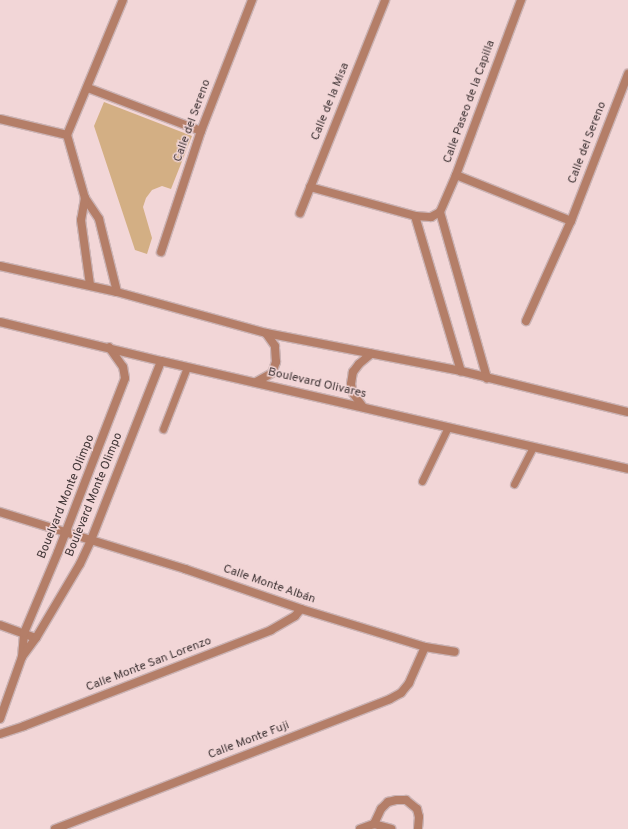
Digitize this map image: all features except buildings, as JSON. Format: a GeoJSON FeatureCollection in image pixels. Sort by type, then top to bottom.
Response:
{"type":"FeatureCollection","features":[{"type":"Feature","properties":{"kind":"street"},"geometry":{"type":"LineString","coordinates":[[117,292],[99,219],[85,198],[67,135],[88,88],[122,0]]}},
{"type":"Feature","properties":{"kind":"street","name":"Calle del Sereno"},"geometry":{"type":"LineString","coordinates":[[161,252],[200,131],[252,0]]}},
{"type":"Feature","properties":{"kind":"street","name":"Calle de la Misa"},"geometry":{"type":"LineString","coordinates":[[300,214],[385,0]]}},
{"type":"Feature","properties":{"kind":"street","name":"Calle Paseo de la Capilla"},"geometry":{"type":"LineString","coordinates":[[440,212],[456,175],[522,0]]}},
{"type":"Feature","properties":{"kind":"street","name":"Calle del Sereno"},"geometry":{"type":"LineString","coordinates":[[526,321],[571,221],[628,74]]}},
{"type":"Feature","properties":{"kind":"street"},"geometry":{"type":"LineString","coordinates":[[88,88],[200,131]]}},
{"type":"Feature","properties":{"kind":"street"},"geometry":{"type":"LineString","coordinates":[[0,119],[67,135]]}},
{"type":"Feature","properties":{"kind":"street"},"geometry":{"type":"LineString","coordinates":[[456,175],[571,221]]}},
{"type":"Feature","properties":{"kind":"street"},"geometry":{"type":"LineString","coordinates":[[310,187],[416,216],[431,217],[440,212],[487,378]]}},
{"type":"Feature","properties":{"kind":"street"},"geometry":{"type":"LineString","coordinates":[[85,198],[81,220],[90,286]]}},
{"type":"Feature","properties":{"kind":"street"},"geometry":{"type":"LineString","coordinates":[[416,216],[461,371]]}},
{"type":"Feature","properties":{"kind":"street"},"geometry":{"type":"LineString","coordinates":[[0,266],[117,292],[266,333],[461,371],[628,412]]}},
{"type":"Feature","properties":{"kind":"street","name":"Boulevard Olivares"},"geometry":{"type":"LineString","coordinates":[[0,322],[109,347],[161,361],[448,426],[628,469]]}},
{"type":"Feature","properties":{"kind":"street"},"geometry":{"type":"LineString","coordinates":[[256,382],[272,373],[276,362],[275,346],[266,333]]}},
{"type":"Feature","properties":{"kind":"street","name":"Bouelvard Monte Olimpo"},"geometry":{"type":"LineString","coordinates":[[22,657],[24,633],[58,552],[124,378],[123,367],[109,347]]}},
{"type":"Feature","properties":{"kind":"street"},"geometry":{"type":"LineString","coordinates":[[363,407],[353,393],[351,384],[356,368],[371,354]]}},
{"type":"Feature","properties":{"kind":"street","name":"Boulevard Monte Olimpo"},"geometry":{"type":"LineString","coordinates":[[0,719],[22,657],[36,638],[80,564],[91,540],[161,361]]}},
{"type":"Feature","properties":{"kind":"street","name":"Calle Monte Albán"},"geometry":{"type":"LineString","coordinates":[[0,512],[185,569],[301,609],[425,647],[455,652]]}},
{"type":"Feature","properties":{"kind":"street","name":"Calle Monte San Lorenzo"},"geometry":{"type":"LineString","coordinates":[[0,734],[271,630],[295,616],[301,609]]}},
{"type":"Feature","properties":{"kind":"street"},"geometry":{"type":"LineString","coordinates":[[0,625],[36,638]]}},
{"type":"Feature","properties":{"kind":"street","name":"Calle Monte Fuji"},"geometry":{"type":"LineString","coordinates":[[55,829],[390,699],[401,693],[408,683],[425,647]]}},
{"type":"Feature","properties":{"kind":"street"},"geometry":{"type":"LineString","coordinates":[[374,824],[381,809],[388,802],[406,800],[417,809],[419,817],[418,829]]}},
{"type":"Feature","properties":{"kind":"street"},"geometry":{"type":"LineString","coordinates":[[360,829],[374,824],[391,829]]}},
{"type":"Feature","properties":{"kind":"lane"},"geometry":{"type":"LineString","coordinates":[[163,429],[187,367]]}},
{"type":"Feature","properties":{"kind":"lane"},"geometry":{"type":"LineString","coordinates":[[422,481],[448,426]]}},
{"type":"Feature","properties":{"kind":"lane"},"geometry":{"type":"LineString","coordinates":[[514,484],[533,447]]}},
{"type":"Feature","properties":{"kind":"shaded area"},"geometry":{"type":"Polygon","coordinates":[[[104,102],[192,136],[171,189],[162,186],[152,190],[146,198],[143,207],[152,238],[147,254],[135,250],[94,126],[104,102]]]}}]}
